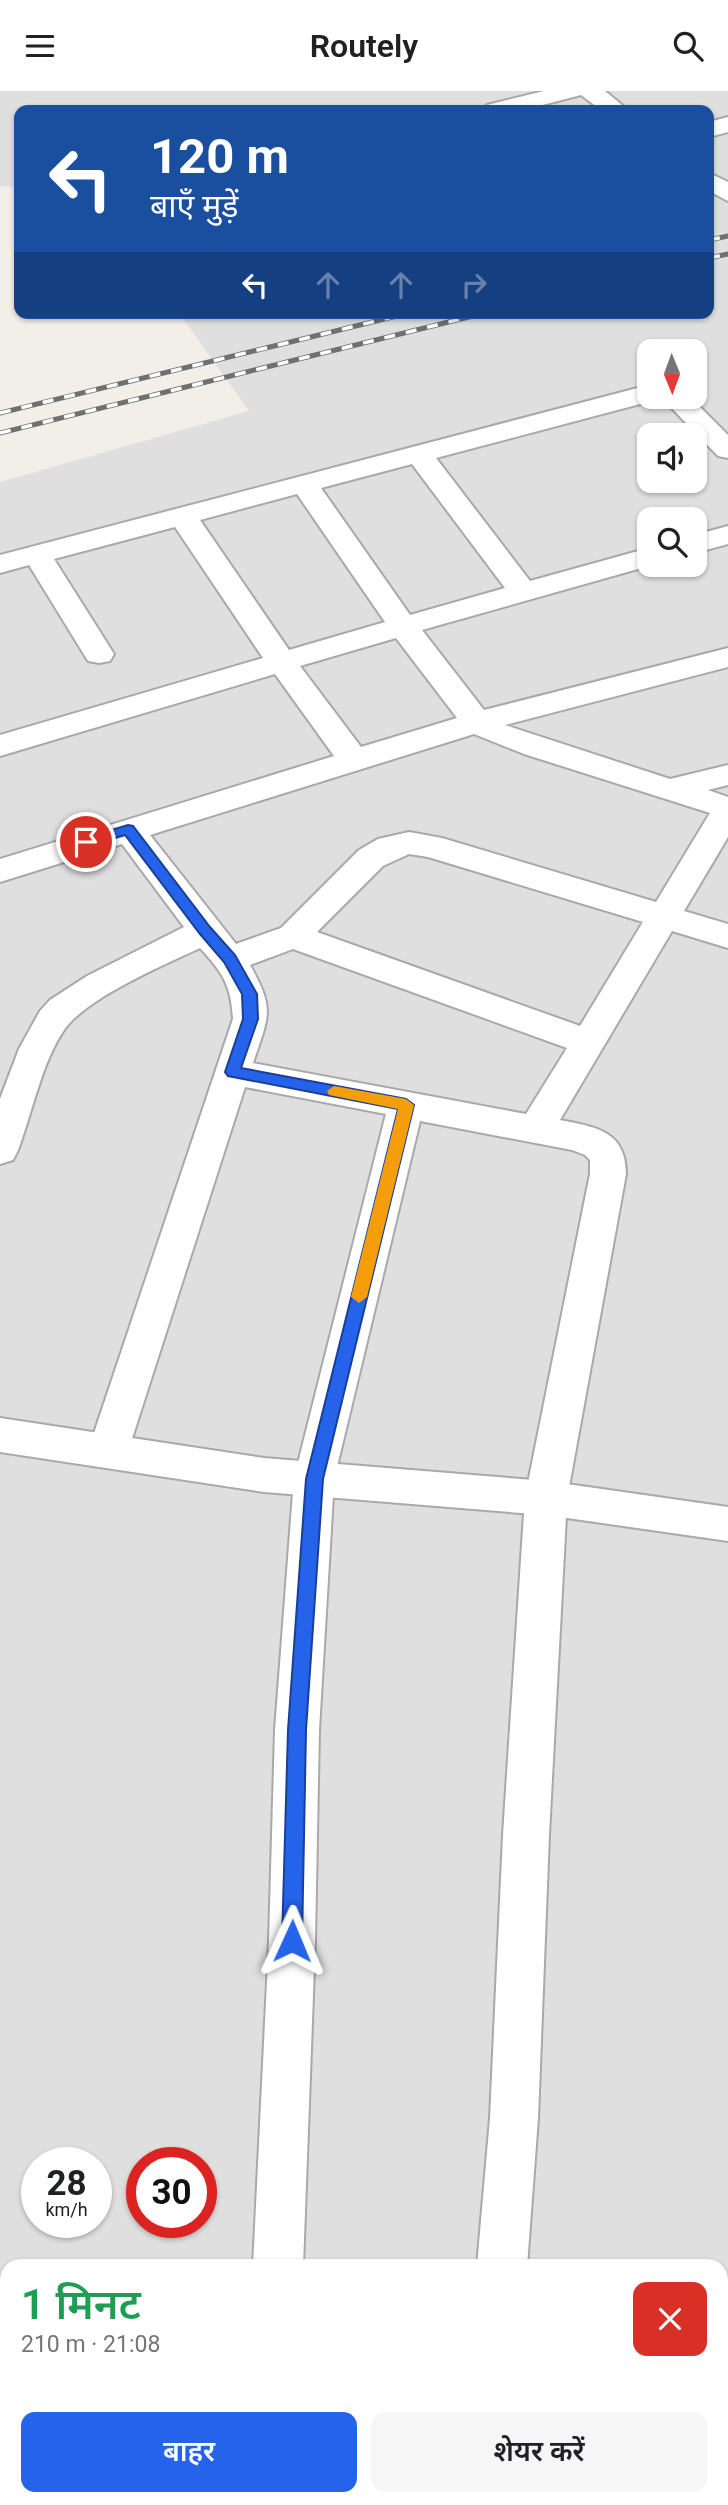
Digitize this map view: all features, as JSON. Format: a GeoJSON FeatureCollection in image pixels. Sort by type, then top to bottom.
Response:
{"type":"FeatureCollection","features":[{"type":"Feature","properties":{"kind":"street"},"geometry":{"type":"LineString","coordinates":[[515,105],[572,91]]}},
{"type":"Feature","properties":{"kind":"street"},"geometry":{"type":"LineString","coordinates":[[590,91],[609,105]]}},
{"type":"Feature","properties":{"kind":"street"},"geometry":{"type":"LineString","coordinates":[[0,564],[305,486],[637,396]]}},
{"type":"Feature","properties":{"kind":"street"},"geometry":{"type":"LineString","coordinates":[[686,409],[728,450]]}},
{"type":"Feature","properties":{"kind":"street"},"geometry":{"type":"LineString","coordinates":[[420,454],[524,593]]}},
{"type":"Feature","properties":{"kind":"street"},"geometry":{"type":"LineString","coordinates":[[305,486],[403,626],[477,722],[498,734],[535,747],[728,809],[536,1129]]}},
{"type":"Feature","properties":{"kind":"street"},"geometry":{"type":"LineString","coordinates":[[183,517],[282,663],[354,760]]}},
{"type":"Feature","properties":{"kind":"street"},"geometry":{"type":"LineString","coordinates":[[707,541],[728,535]]}},
{"type":"Feature","properties":{"kind":"street"},"geometry":{"type":"LineString","coordinates":[[37,555],[99,654]]}},
{"type":"Feature","properties":{"kind":"street"},"geometry":{"type":"LineString","coordinates":[[0,746],[403,626],[637,560]]}},
{"type":"Feature","properties":{"kind":"street"},"geometry":{"type":"LineString","coordinates":[[0,871],[477,722],[728,657]]}},
{"type":"Feature","properties":{"kind":"street"},"geometry":{"type":"LineString","coordinates":[[670,789],[728,775]]}},
{"type":"Feature","properties":{"kind":"street"},"geometry":{"type":"LineString","coordinates":[[108,1451],[250,1019],[249,994],[230,959],[205,931],[128,829]]}},
{"type":"Feature","properties":{"kind":"street"},"geometry":{"type":"LineString","coordinates":[[230,959],[293,936],[371,858],[390,847],[409,843],[430,846],[728,936]]}},
{"type":"Feature","properties":{"kind":"street"},"geometry":{"type":"LineString","coordinates":[[0,1150],[41,1041],[53,1018],[97,987],[205,931]]}},
{"type":"Feature","properties":{"kind":"street"},"geometry":{"type":"LineString","coordinates":[[293,936],[431,988],[589,1042]]}},
{"type":"Feature","properties":{"kind":"street"},"geometry":{"type":"LineString","coordinates":[[233,1072],[576,1137],[598,1145],[608,1156],[608,1174],[547,1499],[526,1835],[514,2118],[503,2259]]}},
{"type":"Feature","properties":{"kind":"street"},"geometry":{"type":"LineString","coordinates":[[278,2259],[292,1941],[297,1730],[314,1479],[406,1105]]}},
{"type":"Feature","properties":{"kind":"street"},"geometry":{"type":"LineString","coordinates":[[0,1435],[264,1475],[547,1499],[728,1524]]}},
{"type":"Feature","properties":{"kind":"shaded area"},"geometry":{"type":"Polygon","coordinates":[[[0,91],[728,91],[728,2259],[0,2259],[0,482],[249,411],[183,319],[714,319],[714,105],[14,105],[14,187],[0,186],[0,91]]]}},
{"type":"Feature","properties":{"kind":"railway"},"geometry":{"type":"LineString","coordinates":[[714,239],[728,236]]}},
{"type":"Feature","properties":{"kind":"railway"},"geometry":{"type":"LineString","coordinates":[[714,257],[728,254]]}},
{"type":"Feature","properties":{"kind":"railway"},"geometry":{"type":"LineString","coordinates":[[0,413],[384,319]]}},
{"type":"Feature","properties":{"kind":"railway"},"geometry":{"type":"LineString","coordinates":[[0,433],[461,319]]}},
{"type":"Feature","properties":{"kind":"slow traffic"},"geometry":{"type":"LineString","coordinates":[[334,1091],[406,1105],[359,1297]]}},
{"type":"Feature","properties":{"kind":"route"},"geometry":{"type":"LineString","coordinates":[[86,842],[128,829],[205,931],[230,959],[249,994],[250,1019],[233,1072],[406,1105],[314,1479],[297,1730],[292,1941]]}}]}
